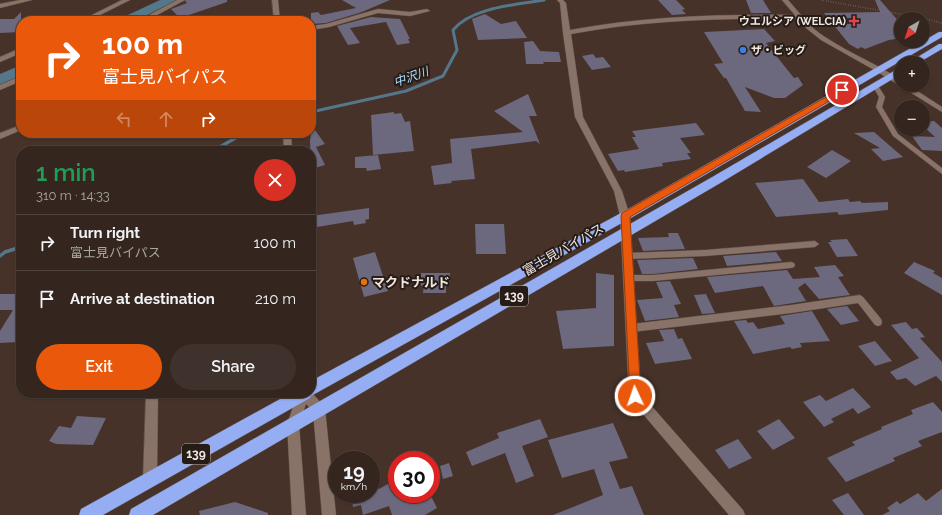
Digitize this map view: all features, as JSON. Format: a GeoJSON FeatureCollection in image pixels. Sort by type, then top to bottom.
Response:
{"type":"FeatureCollection","features":[{"type":"Feature","properties":{"kind":"highway","name":"富士見バイパス"},"geometry":{"type":"LineString","coordinates":[[316,386],[625,216],[942,34]]}},
{"type":"Feature","properties":{"kind":"highway"},"geometry":{"type":"LineString","coordinates":[[924,56],[942,46]]}},
{"type":"Feature","properties":{"kind":"highway","name":"富士見バイパス"},"geometry":{"type":"LineString","coordinates":[[140,514],[718,179],[875,85],[894,80]]}},
{"type":"Feature","properties":{"kind":"highway","name":"139"},"geometry":{"type":"LineString","coordinates":[[87,515],[295,398]]}},
{"type":"Feature","properties":{"kind":"street"},"geometry":{"type":"LineString","coordinates":[[0,6],[29,0]]}},
{"type":"Feature","properties":{"kind":"street"},"geometry":{"type":"LineString","coordinates":[[93,16],[127,0]]}},
{"type":"Feature","properties":{"kind":"street"},"geometry":{"type":"LineString","coordinates":[[151,16],[182,0]]}},
{"type":"Feature","properties":{"kind":"street"},"geometry":{"type":"LineString","coordinates":[[275,0],[277,16]]}},
{"type":"Feature","properties":{"kind":"street"},"geometry":{"type":"LineString","coordinates":[[560,0],[563,3],[578,117],[618,191],[625,216],[635,396],[738,515]]}},
{"type":"Feature","properties":{"kind":"street"},"geometry":{"type":"LineString","coordinates":[[785,0],[808,28],[834,46],[894,76]]}},
{"type":"Feature","properties":{"kind":"street"},"geometry":{"type":"LineString","coordinates":[[316,27],[327,26],[378,11],[410,14],[427,11]]}},
{"type":"Feature","properties":{"kind":"street"},"geometry":{"type":"LineString","coordinates":[[566,33],[661,19],[685,20],[722,16],[798,17]]}},
{"type":"Feature","properties":{"kind":"street"},"geometry":{"type":"LineString","coordinates":[[0,60],[16,52]]}},
{"type":"Feature","properties":{"kind":"street"},"geometry":{"type":"LineString","coordinates":[[0,88],[16,80]]}},
{"type":"Feature","properties":{"kind":"street"},"geometry":{"type":"LineString","coordinates":[[918,92],[941,108]]}},
{"type":"Feature","properties":{"kind":"street"},"geometry":{"type":"LineString","coordinates":[[0,136],[16,129]]}},
{"type":"Feature","properties":{"kind":"street"},"geometry":{"type":"LineString","coordinates":[[150,479],[152,398]]}},
{"type":"Feature","properties":{"kind":"street"},"geometry":{"type":"LineString","coordinates":[[299,515],[293,424],[302,398]]}},
{"type":"Feature","properties":{"kind":"street"},"geometry":{"type":"LineString","coordinates":[[309,398],[319,409],[329,515]]}},
{"type":"Feature","properties":{"kind":"lane"},"geometry":{"type":"LineString","coordinates":[[875,85],[882,97],[879,107],[895,135],[942,172]]}},
{"type":"Feature","properties":{"kind":"lane"},"geometry":{"type":"LineString","coordinates":[[628,256],[705,253],[815,244]]}},
{"type":"Feature","properties":{"kind":"lane"},"geometry":{"type":"LineString","coordinates":[[629,278],[654,278],[791,265]]}},
{"type":"Feature","properties":{"kind":"lane"},"geometry":{"type":"LineString","coordinates":[[632,328],[791,309],[860,299],[878,322]]}},
{"type":"Feature","properties":{"kind":"path"},"geometry":{"type":"LineString","coordinates":[[820,0],[829,3],[923,18],[942,23]]}},
{"type":"Feature","properties":{"kind":"water"},"geometry":{"type":"Polygon","coordinates":[[[160,0],[177,0],[145,16],[126,16],[160,0]]]}},
{"type":"Feature","properties":{"kind":"water"},"geometry":{"type":"Polygon","coordinates":[[[16,67],[16,79],[0,86],[0,74],[16,67]]]}},
{"type":"Feature","properties":{"kind":"building"},"geometry":{"type":"Polygon","coordinates":[[[227,0],[227,2],[186,16],[178,16],[171,9],[187,3],[185,1],[227,0]]]}},
{"type":"Feature","properties":{"kind":"building"},"geometry":{"type":"Polygon","coordinates":[[[342,0],[390,0],[362,12],[326,23],[316,24],[316,16],[311,16],[311,13],[318,12],[321,15],[356,8],[342,0]]]}},
{"type":"Feature","properties":{"kind":"building"},"geometry":{"type":"Polygon","coordinates":[[[658,0],[676,0],[685,9],[682,10],[686,14],[672,15],[658,0]]]}},
{"type":"Feature","properties":{"kind":"building"},"geometry":{"type":"Polygon","coordinates":[[[746,0],[763,0],[771,13],[751,13],[746,0]]]}},
{"type":"Feature","properties":{"kind":"building"},"geometry":{"type":"Polygon","coordinates":[[[875,0],[880,0],[894,16],[894,39],[865,49],[861,47],[858,49],[849,44],[824,13],[880,12],[875,0]]]}},
{"type":"Feature","properties":{"kind":"building"},"geometry":{"type":"Polygon","coordinates":[[[485,14],[501,24],[516,21],[527,38],[478,40],[472,19],[485,14]]]}},
{"type":"Feature","properties":{"kind":"building"},"geometry":{"type":"Polygon","coordinates":[[[16,17],[16,32],[0,33],[0,19],[14,19],[16,17]]]}},
{"type":"Feature","properties":{"kind":"building"},"geometry":{"type":"Polygon","coordinates":[[[371,17],[400,19],[410,39],[408,39],[410,43],[397,45],[386,22],[350,28],[360,43],[348,45],[337,26],[371,17]]]}},
{"type":"Feature","properties":{"kind":"building"},"geometry":{"type":"Polygon","coordinates":[[[764,29],[775,41],[766,43],[794,78],[798,77],[803,85],[785,98],[774,98],[745,87],[761,112],[745,111],[726,78],[724,78],[714,64],[723,63],[704,32],[764,29]]]}},
{"type":"Feature","properties":{"kind":"building"},"geometry":{"type":"Polygon","coordinates":[[[533,41],[540,51],[559,52],[561,62],[526,64],[524,42],[533,41]]]}},
{"type":"Feature","properties":{"kind":"building"},"geometry":{"type":"Polygon","coordinates":[[[593,54],[596,58],[603,57],[611,67],[592,70],[582,56],[593,54]]]}},
{"type":"Feature","properties":{"kind":"building"},"geometry":{"type":"Polygon","coordinates":[[[528,94],[537,116],[529,116],[540,144],[536,141],[471,149],[475,179],[451,181],[452,183],[434,185],[431,166],[452,163],[450,139],[523,132],[494,111],[528,94]]]}},
{"type":"Feature","properties":{"kind":"building"},"geometry":{"type":"Polygon","coordinates":[[[394,112],[394,114],[401,113],[405,122],[410,121],[414,151],[373,155],[371,115],[394,112]]]}},
{"type":"Feature","properties":{"kind":"building"},"geometry":{"type":"Polygon","coordinates":[[[930,121],[934,121],[942,128],[942,151],[922,150],[912,136],[935,137],[930,132],[930,121]]]}},
{"type":"Feature","properties":{"kind":"building"},"geometry":{"type":"Polygon","coordinates":[[[696,123],[705,135],[680,138],[691,153],[687,153],[691,159],[662,163],[663,166],[625,172],[624,170],[618,171],[608,154],[639,149],[632,137],[636,137],[632,131],[696,123]]]}},
{"type":"Feature","properties":{"kind":"building"},"geometry":{"type":"Polygon","coordinates":[[[316,132],[325,144],[316,147],[310,146],[310,138],[316,138],[316,132]]]}},
{"type":"Feature","properties":{"kind":"building"},"geometry":{"type":"Polygon","coordinates":[[[874,132],[903,157],[883,161],[871,149],[880,148],[854,133],[874,132]]]}},
{"type":"Feature","properties":{"kind":"building"},"geometry":{"type":"Polygon","coordinates":[[[316,147],[325,165],[316,168],[316,147]]]}},
{"type":"Feature","properties":{"kind":"building"},"geometry":{"type":"Polygon","coordinates":[[[832,150],[851,161],[826,178],[807,167],[832,150]]]}},
{"type":"Feature","properties":{"kind":"building"},"geometry":{"type":"Polygon","coordinates":[[[378,155],[381,169],[367,171],[366,168],[355,168],[355,157],[378,155]]]}},
{"type":"Feature","properties":{"kind":"building"},"geometry":{"type":"Polygon","coordinates":[[[803,179],[819,202],[848,199],[850,202],[860,201],[862,203],[888,202],[888,210],[839,215],[837,212],[776,217],[755,183],[803,179]]]}},
{"type":"Feature","properties":{"kind":"building"},"geometry":{"type":"Polygon","coordinates":[[[369,208],[369,219],[365,220],[366,223],[354,225],[353,221],[316,227],[316,215],[369,208]]]}},
{"type":"Feature","properties":{"kind":"building"},"geometry":{"type":"Polygon","coordinates":[[[475,224],[504,224],[506,254],[476,254],[475,224]]]}},
{"type":"Feature","properties":{"kind":"building"},"geometry":{"type":"Polygon","coordinates":[[[668,233],[678,233],[685,249],[643,251],[638,238],[669,237],[668,233]]]}},
{"type":"Feature","properties":{"kind":"building"},"geometry":{"type":"Polygon","coordinates":[[[847,239],[858,256],[837,257],[828,242],[832,242],[830,240],[847,239]]]}},
{"type":"Feature","properties":{"kind":"building"},"geometry":{"type":"Polygon","coordinates":[[[375,252],[388,291],[364,297],[353,258],[375,252]]]}},
{"type":"Feature","properties":{"kind":"building"},"geometry":{"type":"Polygon","coordinates":[[[776,252],[782,261],[727,266],[723,256],[776,252]]]}},
{"type":"Feature","properties":{"kind":"building"},"geometry":{"type":"Polygon","coordinates":[[[693,258],[698,269],[653,274],[642,274],[637,260],[693,258]]]}},
{"type":"Feature","properties":{"kind":"building"},"geometry":{"type":"Polygon","coordinates":[[[914,262],[935,271],[933,273],[942,278],[942,295],[904,273],[914,262]]]}},
{"type":"Feature","properties":{"kind":"building"},"geometry":{"type":"Polygon","coordinates":[[[835,265],[844,276],[838,277],[850,295],[819,299],[805,283],[798,288],[806,301],[774,306],[763,286],[715,293],[707,277],[787,270],[793,279],[820,277],[814,267],[835,265]]]}},
{"type":"Feature","properties":{"kind":"building"},"geometry":{"type":"Polygon","coordinates":[[[421,273],[450,273],[450,284],[446,284],[446,293],[423,293],[424,285],[421,286],[421,273]]]}},
{"type":"Feature","properties":{"kind":"building"},"geometry":{"type":"Polygon","coordinates":[[[596,273],[614,275],[614,346],[563,349],[556,311],[596,308],[596,273]]]}},
{"type":"Feature","properties":{"kind":"building"},"geometry":{"type":"Polygon","coordinates":[[[670,281],[681,304],[674,305],[679,317],[645,321],[637,300],[663,298],[656,282],[670,281]]]}},
{"type":"Feature","properties":{"kind":"building"},"geometry":{"type":"Polygon","coordinates":[[[0,294],[16,294],[16,342],[0,343],[0,331],[13,310],[0,310],[0,294]]]}},
{"type":"Feature","properties":{"kind":"building"},"geometry":{"type":"Polygon","coordinates":[[[706,294],[715,313],[702,314],[694,295],[706,294]]]}},
{"type":"Feature","properties":{"kind":"building"},"geometry":{"type":"Polygon","coordinates":[[[847,306],[859,321],[841,325],[827,309],[847,306]]]}},
{"type":"Feature","properties":{"kind":"building"},"geometry":{"type":"Polygon","coordinates":[[[812,311],[830,341],[800,343],[802,347],[792,349],[790,347],[753,354],[734,321],[746,320],[748,323],[753,322],[758,329],[785,324],[780,316],[812,311]]]}},
{"type":"Feature","properties":{"kind":"building"},"geometry":{"type":"Polygon","coordinates":[[[906,322],[912,329],[917,328],[925,337],[920,338],[942,362],[942,382],[936,376],[915,386],[906,378],[897,380],[890,372],[919,358],[891,325],[906,322]]]}},
{"type":"Feature","properties":{"kind":"building"},"geometry":{"type":"Polygon","coordinates":[[[674,329],[678,339],[682,338],[692,359],[655,364],[646,343],[664,341],[659,330],[674,329]]]}},
{"type":"Feature","properties":{"kind":"building"},"geometry":{"type":"Polygon","coordinates":[[[875,341],[892,361],[875,366],[858,346],[875,341]]]}},
{"type":"Feature","properties":{"kind":"building"},"geometry":{"type":"Polygon","coordinates":[[[853,388],[871,407],[858,414],[853,408],[831,419],[834,422],[824,427],[803,402],[820,395],[826,401],[853,388]]]}},
{"type":"Feature","properties":{"kind":"building"},"geometry":{"type":"Polygon","coordinates":[[[933,402],[942,412],[942,432],[918,441],[922,446],[893,458],[895,461],[846,482],[827,458],[855,445],[852,442],[882,429],[881,427],[913,414],[911,410],[933,402]]]}},
{"type":"Feature","properties":{"kind":"building"},"geometry":{"type":"Polygon","coordinates":[[[77,416],[106,418],[93,445],[56,444],[49,441],[59,426],[71,428],[77,416]]]}},
{"type":"Feature","properties":{"kind":"building"},"geometry":{"type":"Polygon","coordinates":[[[540,419],[548,437],[522,446],[534,476],[516,483],[505,453],[472,466],[466,452],[499,438],[497,433],[540,419]]]}},
{"type":"Feature","properties":{"kind":"building"},"geometry":{"type":"Polygon","coordinates":[[[779,419],[795,438],[773,450],[757,431],[779,419]]]}},
{"type":"Feature","properties":{"kind":"building"},"geometry":{"type":"Polygon","coordinates":[[[613,423],[628,458],[609,462],[620,489],[632,486],[644,515],[553,515],[603,495],[594,469],[562,478],[548,440],[613,423]]]}},
{"type":"Feature","properties":{"kind":"building"},"geometry":{"type":"Polygon","coordinates":[[[738,439],[752,458],[729,469],[715,450],[738,439]]]}},
{"type":"Feature","properties":{"kind":"building"},"geometry":{"type":"Polygon","coordinates":[[[449,463],[453,476],[443,479],[440,466],[449,463]]]}},
{"type":"Feature","properties":{"kind":"building"},"geometry":{"type":"Polygon","coordinates":[[[388,484],[388,503],[434,503],[437,508],[425,515],[392,515],[389,506],[363,515],[361,505],[353,507],[352,503],[380,503],[380,488],[388,484]]]}},
{"type":"Feature","properties":{"kind":"building"},"geometry":{"type":"Polygon","coordinates":[[[942,489],[942,515],[882,515],[890,511],[887,508],[897,501],[900,504],[918,493],[926,501],[942,489]]]}},
{"type":"Feature","properties":{"kind":"building"},"geometry":{"type":"Polygon","coordinates":[[[848,493],[864,515],[844,515],[832,500],[848,493]]]}},
{"type":"Feature","properties":{"kind":"building"},"geometry":{"type":"Polygon","coordinates":[[[235,502],[268,513],[268,515],[200,515],[199,511],[235,502]]]}},
{"type":"Feature","properties":{"kind":"waterway","name":"中沢川"},"geometry":{"type":"LineString","coordinates":[[316,111],[406,91],[443,76],[457,50],[453,30],[461,22],[471,16],[495,8],[544,0]]}},
{"type":"Feature","properties":{"kind":"waterway","name":"中沢川"},"geometry":{"type":"LineString","coordinates":[[222,146],[235,138]]}},
{"type":"Feature","properties":{"kind":"waterway","name":"中沢川"},"geometry":{"type":"LineString","coordinates":[[0,256],[5,252],[16,249]]}},
{"type":"Feature","properties":{"kind":"place","name":"ウエルシア (WELCIA)"},"geometry":{"type":"Point","coordinates":[854,21]}},
{"type":"Feature","properties":{"kind":"place","name":"ザ・ビッグ"},"geometry":{"type":"Point","coordinates":[743,50]}},
{"type":"Feature","properties":{"kind":"place","name":"マクドナルド"},"geometry":{"type":"Point","coordinates":[364,282]}},
{"type":"Feature","properties":{"kind":"route"},"geometry":{"type":"LineString","coordinates":[[635,396],[625,216],[842,90]]}}]}
